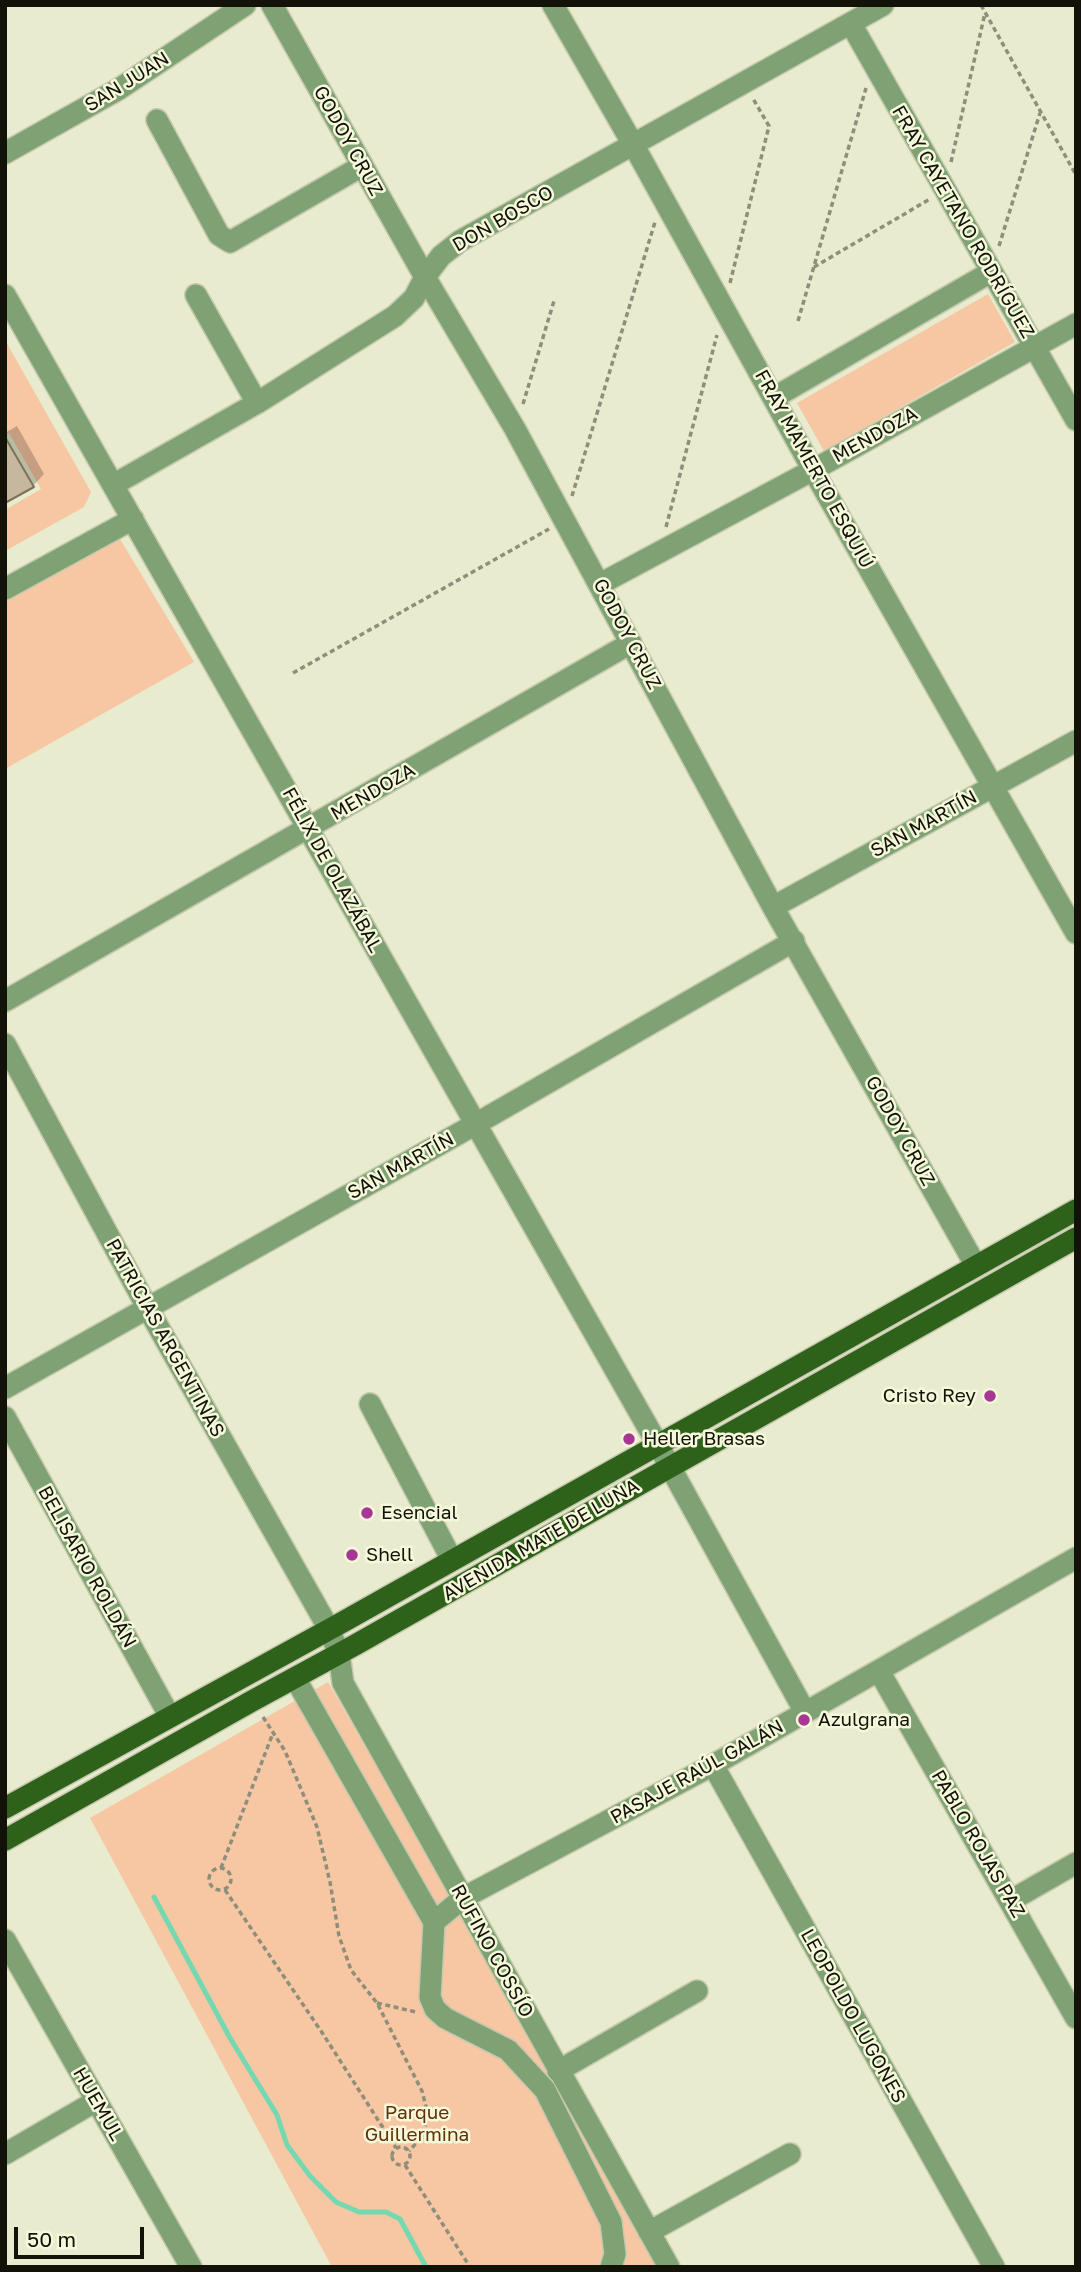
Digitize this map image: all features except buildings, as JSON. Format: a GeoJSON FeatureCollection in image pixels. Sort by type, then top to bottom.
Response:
{"type":"FeatureCollection","features":[{"type":"Feature","properties":{"kind":"main road","name":"AVENIDA MATE DE LUNA"},"geometry":{"type":"LineString","coordinates":[[5,1808],[1076,1210]]}},
{"type":"Feature","properties":{"kind":"main road","name":"AVENIDA MATE DE LUNA"},"geometry":{"type":"LineString","coordinates":[[5,1840],[1076,1238]]}},
{"type":"Feature","properties":{"kind":"street","name":"SAN JUAN"},"geometry":{"type":"LineString","coordinates":[[5,153],[119,89],[245,5]]}},
{"type":"Feature","properties":{"kind":"street","name":"GODOY CRUZ"},"geometry":{"type":"LineString","coordinates":[[272,5],[425,277],[515,429],[773,908],[976,1266]]}},
{"type":"Feature","properties":{"kind":"street","name":"FRAY MAMERTO ESQUIÚ"},"geometry":{"type":"LineString","coordinates":[[553,5],[1076,933]]}},
{"type":"Feature","properties":{"kind":"street","name":"DON BOSCO"},"geometry":{"type":"LineString","coordinates":[[113,485],[257,403],[395,316],[414,298],[425,277],[441,256],[460,241],[883,5]]}},
{"type":"Feature","properties":{"kind":"street","name":"FRAY CAYETANO RODRÍGUEZ"},"geometry":{"type":"LineString","coordinates":[[851,24],[1076,420]]}},
{"type":"Feature","properties":{"kind":"street"},"geometry":{"type":"LineString","coordinates":[[157,120],[219,235],[230,242],[362,166]]}},
{"type":"Feature","properties":{"kind":"street"},"geometry":{"type":"LineString","coordinates":[[775,397],[991,272]]}},
{"type":"Feature","properties":{"kind":"street","name":"FÉLIX DE OLAZÁBAL"},"geometry":{"type":"LineString","coordinates":[[5,295],[658,1445]]}},
{"type":"Feature","properties":{"kind":"street"},"geometry":{"type":"LineString","coordinates":[[196,295],[257,403]]}},
{"type":"Feature","properties":{"kind":"street","name":"MENDOZA"},"geometry":{"type":"LineString","coordinates":[[600,584],[1076,324]]}},
{"type":"Feature","properties":{"kind":"street"},"geometry":{"type":"LineString","coordinates":[[5,589],[133,519]]}},
{"type":"Feature","properties":{"kind":"street","name":"MENDOZA"},"geometry":{"type":"LineString","coordinates":[[5,1001],[631,643]]}},
{"type":"Feature","properties":{"kind":"street","name":"SAN MARTÍN"},"geometry":{"type":"LineString","coordinates":[[773,908],[1076,741]]}},
{"type":"Feature","properties":{"kind":"street","name":"SAN MARTÍN"},"geometry":{"type":"LineString","coordinates":[[5,1388],[474,1125],[794,941]]}},
{"type":"Feature","properties":{"kind":"street","name":"PATRICIAS ARGENTINAS"},"geometry":{"type":"LineString","coordinates":[[5,1044],[147,1307],[329,1629]]}},
{"type":"Feature","properties":{"kind":"street"},"geometry":{"type":"LineString","coordinates":[[370,1404],[452,1560]]}},
{"type":"Feature","properties":{"kind":"street","name":"BELISARIO ROLDÁN"},"geometry":{"type":"LineString","coordinates":[[5,1417],[170,1717]]}},
{"type":"Feature","properties":{"kind":"street"},"geometry":{"type":"LineString","coordinates":[[658,1445],[805,1712]]}},
{"type":"Feature","properties":{"kind":"street","name":"PASAJE RAÚL GALÁN"},"geometry":{"type":"LineString","coordinates":[[434,1922],[463,1898],[713,1765],[1076,1558]]}},
{"type":"Feature","properties":{"kind":"street","name":"RUFINO COSSÍO"},"geometry":{"type":"LineString","coordinates":[[329,1629],[339,1654],[343,1683],[669,2267]]}},
{"type":"Feature","properties":{"kind":"street","name":"PABLO ROJAS PAZ"},"geometry":{"type":"LineString","coordinates":[[879,1671],[1076,2018]]}},
{"type":"Feature","properties":{"kind":"street"},"geometry":{"type":"LineString","coordinates":[[295,1678],[434,1922],[430,1997],[435,2009],[446,2018],[508,2050],[545,2090],[611,2222],[615,2253],[611,2267]]}},
{"type":"Feature","properties":{"kind":"street","name":"LEOPOLDO LUGONES"},"geometry":{"type":"LineString","coordinates":[[713,1765],[994,2267]]}},
{"type":"Feature","properties":{"kind":"street"},"geometry":{"type":"LineString","coordinates":[[1010,1901],[1076,1863]]}},
{"type":"Feature","properties":{"kind":"street","name":"HUEMUL"},"geometry":{"type":"LineString","coordinates":[[5,1940],[191,2267]]}},
{"type":"Feature","properties":{"kind":"street"},"geometry":{"type":"LineString","coordinates":[[558,2071],[697,1991]]}},
{"type":"Feature","properties":{"kind":"street"},"geometry":{"type":"LineString","coordinates":[[5,2154],[96,2101]]}},
{"type":"Feature","properties":{"kind":"street"},"geometry":{"type":"LineString","coordinates":[[649,2232],[790,2154]]}},
{"type":"Feature","properties":{"kind":"path"},"geometry":{"type":"LineString","coordinates":[[981,5],[1076,175]]}},
{"type":"Feature","properties":{"kind":"path"},"geometry":{"type":"LineString","coordinates":[[798,321],[873,64]]}},
{"type":"Feature","properties":{"kind":"path"},"geometry":{"type":"LineString","coordinates":[[991,272],[1040,113]]}},
{"type":"Feature","properties":{"kind":"path"},"geometry":{"type":"LineString","coordinates":[[515,429],[554,301]]}},
{"type":"Feature","properties":{"kind":"path"},"geometry":{"type":"LineString","coordinates":[[252,1701],[285,1751],[317,1827],[339,1936],[351,1970],[377,2003],[422,2091],[426,2106],[426,2123],[421,2138],[409,2151],[410,2156],[405,2165]]}},
{"type":"Feature","properties":{"kind":"path"},"geometry":{"type":"LineString","coordinates":[[221,1868],[273,1733]]}},
{"type":"Feature","properties":{"kind":"path"},"geometry":{"type":"LineString","coordinates":[[221,1868],[228,1871],[231,1877],[230,1885],[225,1890],[218,1891],[212,1888],[209,1881],[214,1869],[221,1868]]}},
{"type":"Feature","properties":{"kind":"path"},"geometry":{"type":"LineString","coordinates":[[225,1890],[323,2034],[396,2148]]}},
{"type":"Feature","properties":{"kind":"path"},"geometry":{"type":"LineString","coordinates":[[377,2003],[446,2018]]}},
{"type":"Feature","properties":{"kind":"path"},"geometry":{"type":"LineString","coordinates":[[396,2148],[409,2151]]}},
{"type":"Feature","properties":{"kind":"path"},"geometry":{"type":"LineString","coordinates":[[396,2148],[392,2158],[394,2163],[405,2165],[470,2267]]}},
{"type":"Feature","properties":{"kind":"green space"},"geometry":{"type":"Polygon","coordinates":[[[988,294],[1015,342],[824,451],[797,403],[988,294]]]}},
{"type":"Feature","properties":{"kind":"green space"},"geometry":{"type":"Polygon","coordinates":[[[5,340],[91,492],[84,507],[5,551],[5,510],[41,489],[9,433],[5,435],[5,340]]]}},
{"type":"Feature","properties":{"kind":"green space"},"geometry":{"type":"Polygon","coordinates":[[[120,539],[194,662],[5,769],[5,595],[77,556],[120,539]]]}},
{"type":"Feature","properties":{"kind":"green space","name":"Parque Guillermina"},"geometry":{"type":"Polygon","coordinates":[[[328,1682],[663,2267],[332,2267],[90,1818],[328,1682]]]}},
{"type":"Feature","properties":{"kind":"waterway"},"geometry":{"type":"LineString","coordinates":[[154,1897],[230,2038],[277,2115],[287,2145],[310,2176],[336,2202],[359,2212],[386,2212],[400,2219],[426,2267]]}},
{"type":"Feature","properties":{"kind":"place","name":"Cristo Rey"},"geometry":{"type":"Point","coordinates":[990,1396]}},
{"type":"Feature","properties":{"kind":"place","name":"Heller Brasas"},"geometry":{"type":"Point","coordinates":[629,1439]}},
{"type":"Feature","properties":{"kind":"place","name":"Esencial"},"geometry":{"type":"Point","coordinates":[367,1513]}},
{"type":"Feature","properties":{"kind":"place","name":"Shell"},"geometry":{"type":"Point","coordinates":[352,1555]}},
{"type":"Feature","properties":{"kind":"place","name":"Azulgrana"},"geometry":{"type":"Point","coordinates":[804,1720]}}]}
